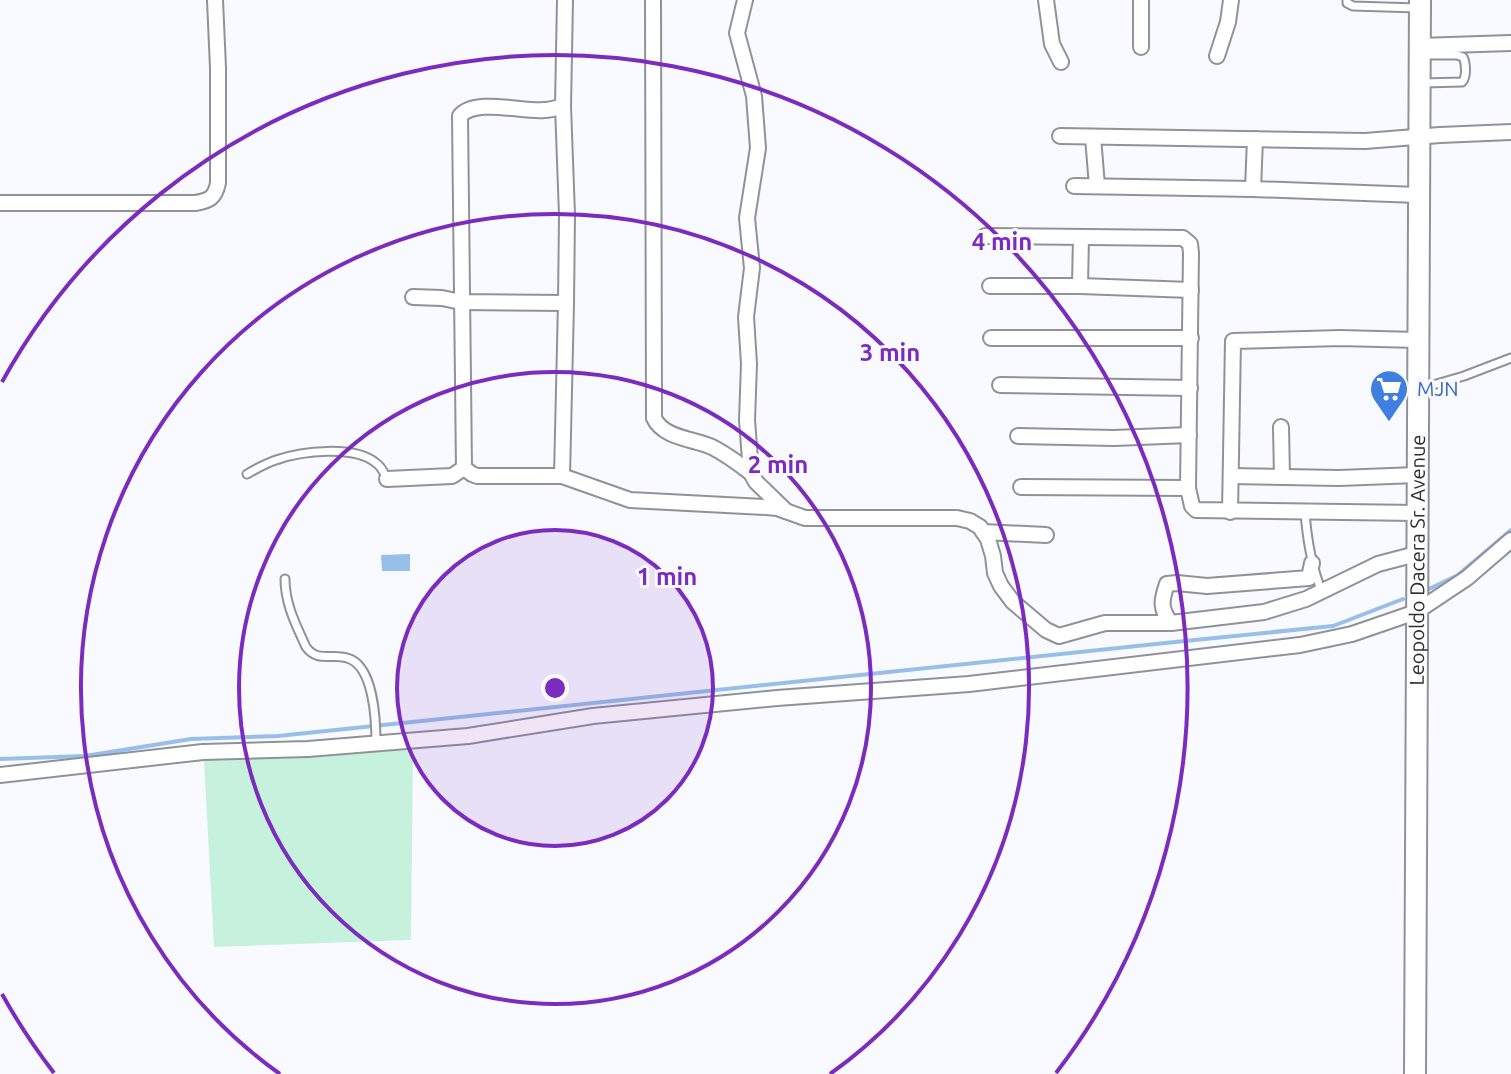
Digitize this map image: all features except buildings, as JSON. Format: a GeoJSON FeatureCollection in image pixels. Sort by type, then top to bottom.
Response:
{"type":"FeatureCollection","features":[{"type":"Feature","properties":{"kind":"main road","name":"Leopoldo Dacera Sr. Avenue"},"geometry":{"type":"LineString","coordinates":[[1415,1074],[1420,4]]}},
{"type":"Feature","properties":{"kind":"street"},"geometry":{"type":"LineString","coordinates":[[0,203],[195,203],[215,195],[218,183],[215,0]]}},
{"type":"Feature","properties":{"kind":"street"},"geometry":{"type":"LineString","coordinates":[[562,476],[567,215],[563,106],[565,0]]}},
{"type":"Feature","properties":{"kind":"street"},"geometry":{"type":"LineString","coordinates":[[653,0],[654,418],[657,425],[665,430],[730,457],[751,473],[756,482],[787,512]]}},
{"type":"Feature","properties":{"kind":"street"},"geometry":{"type":"LineString","coordinates":[[745,0],[737,33],[754,96],[758,148],[747,218],[752,268],[746,317],[751,473]]}},
{"type":"Feature","properties":{"kind":"street"},"geometry":{"type":"LineString","coordinates":[[1046,0],[1052,44],[1061,62]]}},
{"type":"Feature","properties":{"kind":"street"},"geometry":{"type":"LineString","coordinates":[[1141,0],[1141,47]]}},
{"type":"Feature","properties":{"kind":"street"},"geometry":{"type":"LineString","coordinates":[[1217,56],[1228,22],[1231,0]]}},
{"type":"Feature","properties":{"kind":"street"},"geometry":{"type":"LineString","coordinates":[[1419,50],[1511,43]]}},
{"type":"Feature","properties":{"kind":"street"},"geometry":{"type":"LineString","coordinates":[[464,468],[460,116],[469,108],[476,107],[541,110],[563,106]]}},
{"type":"Feature","properties":{"kind":"street"},"geometry":{"type":"LineString","coordinates":[[1060,136],[1365,141],[1511,132]]}},
{"type":"Feature","properties":{"kind":"street"},"geometry":{"type":"LineString","coordinates":[[1093,137],[1097,186]]}},
{"type":"Feature","properties":{"kind":"street"},"geometry":{"type":"LineString","coordinates":[[1253,189],[1255,139]]}},
{"type":"Feature","properties":{"kind":"street"},"geometry":{"type":"LineString","coordinates":[[1074,186],[1418,195]]}},
{"type":"Feature","properties":{"kind":"street"},"geometry":{"type":"LineString","coordinates":[[985,236],[1187,240],[1191,248],[1188,488],[1196,510],[1417,513]]}},
{"type":"Feature","properties":{"kind":"street"},"geometry":{"type":"LineString","coordinates":[[1080,286],[1081,237]]}},
{"type":"Feature","properties":{"kind":"street"},"geometry":{"type":"LineString","coordinates":[[990,286],[1191,290]]}},
{"type":"Feature","properties":{"kind":"street"},"geometry":{"type":"LineString","coordinates":[[413,297],[461,302],[566,303]]}},
{"type":"Feature","properties":{"kind":"street"},"geometry":{"type":"LineString","coordinates":[[991,338],[1191,338]]}},
{"type":"Feature","properties":{"kind":"street"},"geometry":{"type":"LineString","coordinates":[[1230,512],[1233,341],[1417,340]]}},
{"type":"Feature","properties":{"kind":"street"},"geometry":{"type":"LineString","coordinates":[[1000,385],[1190,388]]}},
{"type":"Feature","properties":{"kind":"street"},"geometry":{"type":"LineString","coordinates":[[1281,427],[1282,477]]}},
{"type":"Feature","properties":{"kind":"street"},"geometry":{"type":"LineString","coordinates":[[1018,436],[1114,438],[1189,435]]}},
{"type":"Feature","properties":{"kind":"street"},"geometry":{"type":"LineString","coordinates":[[464,468],[477,476],[562,476],[630,500],[766,507],[805,518],[821,519],[957,518],[970,521],[980,527],[988,539],[995,573],[1013,602],[1056,635],[1105,623],[1171,623],[1264,612],[1306,599],[1378,564],[1416,554]]}},
{"type":"Feature","properties":{"kind":"street"},"geometry":{"type":"LineString","coordinates":[[387,479],[452,476],[464,468]]}},
{"type":"Feature","properties":{"kind":"street"},"geometry":{"type":"LineString","coordinates":[[1231,476],[1339,478],[1417,475]]}},
{"type":"Feature","properties":{"kind":"street"},"geometry":{"type":"LineString","coordinates":[[1021,487],[1188,488]]}},
{"type":"Feature","properties":{"kind":"street"},"geometry":{"type":"LineString","coordinates":[[983,532],[1046,535]]}},
{"type":"Feature","properties":{"kind":"street"},"geometry":{"type":"LineString","coordinates":[[0,775],[203,752],[308,749],[376,740],[468,736],[593,716],[969,684],[1300,645],[1352,634],[1416,612],[1467,578],[1511,540]]}},
{"type":"Feature","properties":{"kind":"street"},"geometry":{"type":"LineString","coordinates":[[1171,623],[1162,607],[1167,584],[1207,586],[1309,578],[1312,563]]}},
{"type":"Feature","properties":{"kind":"lane"},"geometry":{"type":"LineString","coordinates":[[1347,0],[1353,6],[1420,4]]}},
{"type":"Feature","properties":{"kind":"lane"},"geometry":{"type":"LineString","coordinates":[[1419,50],[1463,57],[1465,77],[1460,83],[1419,83]]}},
{"type":"Feature","properties":{"kind":"lane"},"geometry":{"type":"LineString","coordinates":[[1417,389],[1511,358]]}},
{"type":"Feature","properties":{"kind":"lane"},"geometry":{"type":"LineString","coordinates":[[247,474],[275,460],[330,451],[359,455],[374,461],[387,479]]}},
{"type":"Feature","properties":{"kind":"lane"},"geometry":{"type":"LineString","coordinates":[[1305,512],[1308,548],[1322,592]]}},
{"type":"Feature","properties":{"kind":"lane"},"geometry":{"type":"LineString","coordinates":[[285,579],[286,597],[306,647],[315,656],[345,657],[356,662],[363,671],[370,687],[376,740]]}},
{"type":"Feature","properties":{"kind":"green space"},"geometry":{"type":"Polygon","coordinates":[[[413,750],[411,940],[214,947],[204,760],[413,750]]]}},
{"type":"Feature","properties":{"kind":"water"},"geometry":{"type":"Polygon","coordinates":[[[410,554],[410,571],[382,571],[381,555],[410,554]]]}},
{"type":"Feature","properties":{"kind":"waterway"},"geometry":{"type":"LineString","coordinates":[[1429,589],[1458,575],[1511,530]]}},
{"type":"Feature","properties":{"kind":"waterway"},"geometry":{"type":"LineString","coordinates":[[0,759],[85,756],[191,739],[278,736],[1333,626],[1403,599]]}},
{"type":"Feature","properties":{"kind":"place","name":"MJN"},"geometry":{"type":"Point","coordinates":[1389,423]}}]}
